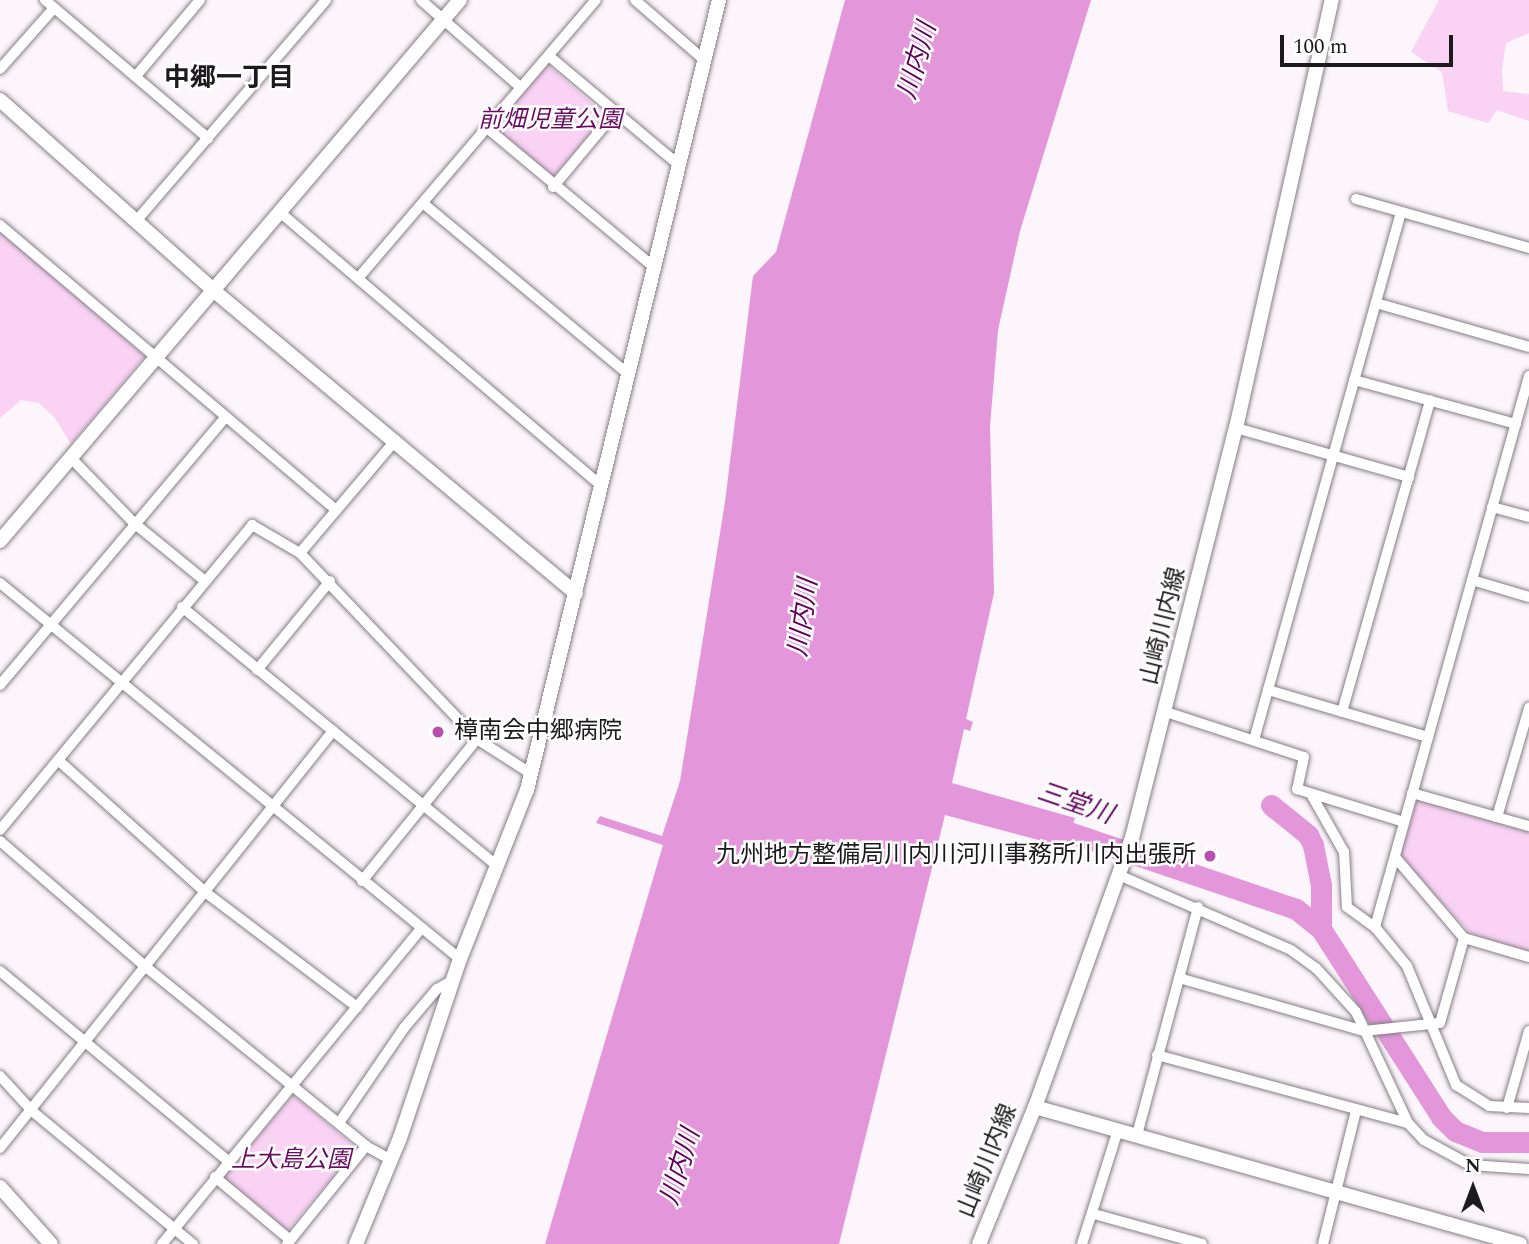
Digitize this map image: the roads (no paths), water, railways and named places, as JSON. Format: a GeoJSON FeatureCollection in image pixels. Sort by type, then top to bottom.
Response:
{"type":"FeatureCollection","features":[{"type":"Feature","properties":{"kind":"street"},"geometry":{"type":"LineString","coordinates":[[45,0],[208,138]]}},
{"type":"Feature","properties":{"kind":"street"},"geometry":{"type":"LineString","coordinates":[[137,220],[326,0]]}},
{"type":"Feature","properties":{"kind":"street"},"geometry":{"type":"LineString","coordinates":[[421,0],[519,86]]}},
{"type":"Feature","properties":{"kind":"street"},"geometry":{"type":"LineString","coordinates":[[0,541],[213,290],[282,214],[460,0]]}},
{"type":"Feature","properties":{"kind":"street"},"geometry":{"type":"LineString","coordinates":[[360,276],[424,204],[519,86],[596,0]]}},
{"type":"Feature","properties":{"kind":"street"},"geometry":{"type":"LineString","coordinates":[[635,0],[703,59]]}},
{"type":"Feature","properties":{"kind":"street"},"geometry":{"type":"LineString","coordinates":[[356,1244],[391,1160],[460,959],[498,867],[530,773],[576,594],[627,373],[656,270],[703,59],[719,0]]}},
{"type":"Feature","properties":{"kind":"street","name":"山崎川内線"},"geometry":{"type":"LineString","coordinates":[[979,1244],[1035,1107],[1121,876],[1132,838],[1236,428],[1332,0]]}},
{"type":"Feature","properties":{"kind":"street"},"geometry":{"type":"LineString","coordinates":[[136,76],[198,1]]}},
{"type":"Feature","properties":{"kind":"street"},"geometry":{"type":"LineString","coordinates":[[0,69],[54,8]]}},
{"type":"Feature","properties":{"kind":"street"},"geometry":{"type":"LineString","coordinates":[[548,56],[614,114],[680,166]]}},
{"type":"Feature","properties":{"kind":"street"},"geometry":{"type":"LineString","coordinates":[[0,100],[213,290],[396,440],[576,594]]}},
{"type":"Feature","properties":{"kind":"street"},"geometry":{"type":"LineString","coordinates":[[553,187],[614,114]]}},
{"type":"Feature","properties":{"kind":"street"},"geometry":{"type":"LineString","coordinates":[[487,128],[553,187],[656,270]]}},
{"type":"Feature","properties":{"kind":"street"},"geometry":{"type":"LineString","coordinates":[[1356,199],[1529,248]]}},
{"type":"Feature","properties":{"kind":"street"},"geometry":{"type":"LineString","coordinates":[[424,204],[627,373]]}},
{"type":"Feature","properties":{"kind":"street"},"geometry":{"type":"LineString","coordinates":[[1254,740],[1401,212]]}},
{"type":"Feature","properties":{"kind":"street"},"geometry":{"type":"LineString","coordinates":[[282,214],[360,276],[602,486]]}},
{"type":"Feature","properties":{"kind":"street"},"geometry":{"type":"LineString","coordinates":[[0,225],[335,510]]}},
{"type":"Feature","properties":{"kind":"street"},"geometry":{"type":"LineString","coordinates":[[1376,303],[1529,347]]}},
{"type":"Feature","properties":{"kind":"street"},"geometry":{"type":"LineString","coordinates":[[1375,927],[1529,376]]}},
{"type":"Feature","properties":{"kind":"street"},"geometry":{"type":"LineString","coordinates":[[1354,380],[1516,424]]}},
{"type":"Feature","properties":{"kind":"street"},"geometry":{"type":"LineString","coordinates":[[1342,712],[1430,400]]}},
{"type":"Feature","properties":{"kind":"street"},"geometry":{"type":"LineString","coordinates":[[0,685],[225,418]]}},
{"type":"Feature","properties":{"kind":"street"},"geometry":{"type":"LineString","coordinates":[[1236,428],[1409,477]]}},
{"type":"Feature","properties":{"kind":"street"},"geometry":{"type":"LineString","coordinates":[[300,553],[396,440]]}},
{"type":"Feature","properties":{"kind":"street"},"geometry":{"type":"LineString","coordinates":[[72,459],[134,523],[204,580]]}},
{"type":"Feature","properties":{"kind":"street"},"geometry":{"type":"LineString","coordinates":[[1492,507],[1529,517]]}},
{"type":"Feature","properties":{"kind":"street"},"geometry":{"type":"LineString","coordinates":[[0,830],[252,525],[300,553],[330,581],[477,739],[530,773]]}},
{"type":"Feature","properties":{"kind":"street"},"geometry":{"type":"LineString","coordinates":[[1472,580],[1529,597]]}},
{"type":"Feature","properties":{"kind":"street"},"geometry":{"type":"LineString","coordinates":[[257,670],[330,581]]}},
{"type":"Feature","properties":{"kind":"street"},"geometry":{"type":"LineString","coordinates":[[0,583],[122,682],[271,809],[460,959]]}},
{"type":"Feature","properties":{"kind":"street"},"geometry":{"type":"LineString","coordinates":[[182,607],[333,731],[421,808],[498,867]]}},
{"type":"Feature","properties":{"kind":"street"},"geometry":{"type":"LineString","coordinates":[[1268,690],[1428,737]]}},
{"type":"Feature","properties":{"kind":"street"},"geometry":{"type":"LineString","coordinates":[[1497,817],[1529,708]]}},
{"type":"Feature","properties":{"kind":"street"},"geometry":{"type":"LineString","coordinates":[[1166,712],[1304,757],[1297,789],[1404,822]]}},
{"type":"Feature","properties":{"kind":"street"},"geometry":{"type":"LineString","coordinates":[[0,1148],[333,731]]}},
{"type":"Feature","properties":{"kind":"street"},"geometry":{"type":"LineString","coordinates":[[362,881],[477,739]]}},
{"type":"Feature","properties":{"kind":"street"},"geometry":{"type":"LineString","coordinates":[[58,760],[205,892],[356,1007]]}},
{"type":"Feature","properties":{"kind":"street"},"geometry":{"type":"LineString","coordinates":[[1412,793],[1529,826]]}},
{"type":"Feature","properties":{"kind":"street"},"geometry":{"type":"LineString","coordinates":[[1311,794],[1344,852],[1347,907],[1375,927],[1407,966],[1456,1085],[1475,1101],[1507,1108],[1529,1108]]}},
{"type":"Feature","properties":{"kind":"street"},"geometry":{"type":"LineString","coordinates":[[0,841],[146,967],[366,1146],[391,1160]]}},
{"type":"Feature","properties":{"kind":"street"},"geometry":{"type":"LineString","coordinates":[[1395,857],[1464,939],[1529,957]]}},
{"type":"Feature","properties":{"kind":"street"},"geometry":{"type":"LineString","coordinates":[[1121,876],[1198,907],[1291,950],[1337,986],[1369,1030],[1408,1123]]}},
{"type":"Feature","properties":{"kind":"street"},"geometry":{"type":"LineString","coordinates":[[1137,1135],[1198,907]]}},
{"type":"Feature","properties":{"kind":"street"},"geometry":{"type":"LineString","coordinates":[[162,1244],[421,929]]}},
{"type":"Feature","properties":{"kind":"street"},"geometry":{"type":"LineString","coordinates":[[1179,978],[1369,1030],[1440,1023],[1464,939]]}},
{"type":"Feature","properties":{"kind":"street"},"geometry":{"type":"LineString","coordinates":[[0,971],[228,1161]]}},
{"type":"Feature","properties":{"kind":"street"},"geometry":{"type":"LineString","coordinates":[[339,1123],[404,1028],[437,989],[453,981]]}},
{"type":"Feature","properties":{"kind":"street"},"geometry":{"type":"LineString","coordinates":[[1507,1108],[1529,1031]]}},
{"type":"Feature","properties":{"kind":"street"},"geometry":{"type":"LineString","coordinates":[[1157,1055],[1408,1123],[1445,1154],[1470,1165],[1529,1169]]}},
{"type":"Feature","properties":{"kind":"street"},"geometry":{"type":"LineString","coordinates":[[0,1076],[32,1111],[193,1244]]}},
{"type":"Feature","properties":{"kind":"street"},"geometry":{"type":"LineString","coordinates":[[1035,1107],[1338,1190],[1520,1244]]}},
{"type":"Feature","properties":{"kind":"street"},"geometry":{"type":"LineString","coordinates":[[1323,1244],[1356,1111]]}},
{"type":"Feature","properties":{"kind":"street"},"geometry":{"type":"LineString","coordinates":[[1082,1244],[1094,1214],[1118,1130]]}},
{"type":"Feature","properties":{"kind":"street"},"geometry":{"type":"LineString","coordinates":[[215,1177],[289,1242],[366,1146]]}},
{"type":"Feature","properties":{"kind":"street"},"geometry":{"type":"LineString","coordinates":[[0,1187],[51,1244]]}},
{"type":"Feature","properties":{"kind":"street"},"geometry":{"type":"LineString","coordinates":[[1094,1214],[1166,1239],[1202,1244]]}},
{"type":"Feature","properties":{"kind":"water","name":"川内川"},"geometry":{"type":"Polygon","coordinates":[[[845,0],[1091,0],[1020,231],[998,330],[990,426],[994,593],[966,719],[973,722],[970,731],[964,729],[952,783],[1075,818],[1065,847],[945,815],[839,1244],[545,1244],[663,845],[596,823],[600,816],[662,836],[680,781],[725,502],[753,276],[776,252],[845,0]]]}},
{"type":"Feature","properties":{"kind":"waterway","name":"三堂川"},"geometry":{"type":"LineString","coordinates":[[1271,805],[1308,835],[1313,845],[1321,885],[1321,929]]}},
{"type":"Feature","properties":{"kind":"waterway","name":"三堂川"},"geometry":{"type":"LineString","coordinates":[[1045,824],[1296,909],[1321,929],[1441,1117],[1455,1131],[1482,1142],[1529,1142]]}},
{"type":"Feature","properties":{"kind":"place","name":"樟南会中郷病院"},"geometry":{"type":"Point","coordinates":[438,732]}},
{"type":"Feature","properties":{"kind":"place","name":"九州地方整備局川内川河川事務所川内出張所"},"geometry":{"type":"Point","coordinates":[1210,856]}},
{"type":"Feature","properties":{"kind":"district","name":"中郷一丁目"},"geometry":{"type":"Point","coordinates":[229,79]}},
{"type":"Feature","properties":{"kind":"park label","name":"前畑児童公園"},"geometry":{"type":"Point","coordinates":[550,121]}},
{"type":"Feature","properties":{"kind":"park label","name":"上大島公園"},"geometry":{"type":"Point","coordinates":[291,1161]}}]}
